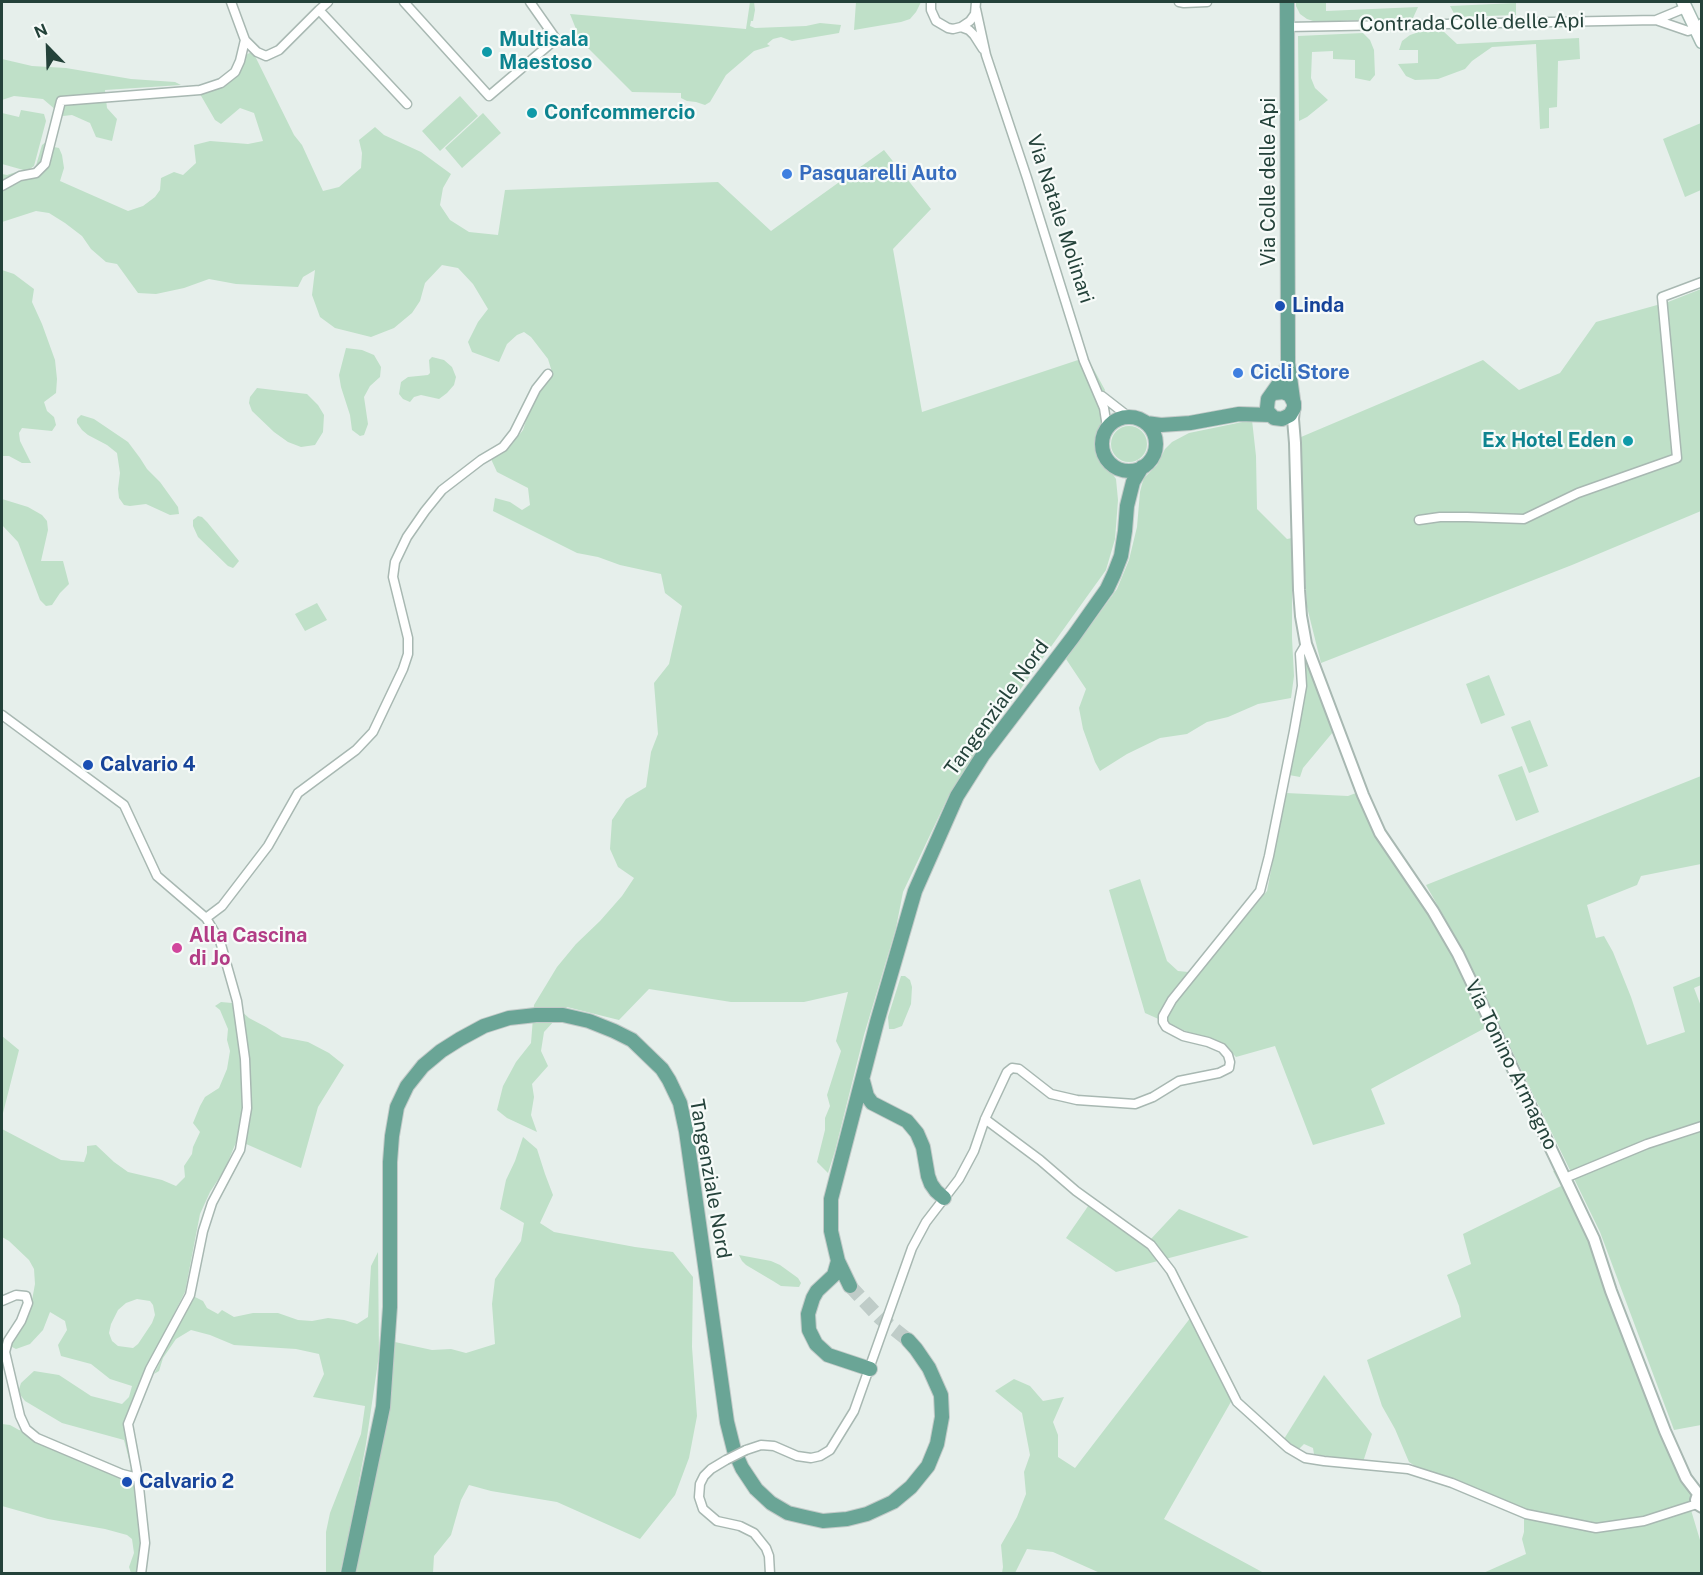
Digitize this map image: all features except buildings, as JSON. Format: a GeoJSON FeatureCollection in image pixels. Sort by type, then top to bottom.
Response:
{"type":"FeatureCollection","features":[{"type":"Feature","properties":{"kind":"main road","name":"Via Colle delle Api"},"geometry":{"type":"LineString","coordinates":[[1287,2],[1288,363],[1293,403]]}},
{"type":"Feature","properties":{"kind":"main road"},"geometry":{"type":"LineString","coordinates":[[1684,5],[1698,26],[1701,42]]}},
{"type":"Feature","properties":{"kind":"main road","name":"Via Colle delle Api"},"geometry":{"type":"LineString","coordinates":[[1269,397],[1280,382],[1288,363]]}},
{"type":"Feature","properties":{"kind":"main road"},"geometry":{"type":"LineString","coordinates":[[1146,423],[1161,425],[1190,423],[1239,414],[1258,406],[1278,392],[1287,393],[1293,403],[1293,412],[1287,418],[1239,414]]}},
{"type":"Feature","properties":{"kind":"main road"},"geometry":{"type":"LineString","coordinates":[[1269,397],[1267,408],[1272,416]]}},
{"type":"Feature","properties":{"kind":"main road"},"geometry":{"type":"LineString","coordinates":[[1155,449],[1152,430],[1141,420],[1121,418],[1107,427],[1103,434],[1102,450],[1105,458],[1117,468],[1134,471],[1148,463],[1155,449],[1175,431],[1190,423]]}},
{"type":"Feature","properties":{"kind":"main road","name":"Tangenziale Nord"},"geometry":{"type":"LineString","coordinates":[[830,1281],[849,1284],[838,1261],[831,1231],[831,1199],[877,1022],[915,891],[957,796],[983,755],[1107,589],[1120,556],[1133,482],[1142,467]]}},
{"type":"Feature","properties":{"kind":"main road","name":"Tangenziale Nord"},"geometry":{"type":"LineString","coordinates":[[1117,468],[1127,506]]}},
{"type":"Feature","properties":{"kind":"main road","name":"Tangenziale Nord"},"geometry":{"type":"LineString","coordinates":[[348,1574],[383,1407],[390,1307],[390,1161],[397,1107],[407,1086],[423,1066],[460,1039],[492,1024],[509,1018],[536,1014],[563,1015],[589,1021],[632,1041],[662,1069],[675,1090],[688,1142],[727,1422],[734,1450],[742,1468],[756,1489],[771,1503],[788,1513],[823,1521],[847,1519],[867,1514],[893,1502],[911,1487],[928,1466],[937,1444],[942,1417],[941,1395],[929,1368],[908,1340]]}},
{"type":"Feature","properties":{"kind":"main road"},"geometry":{"type":"LineString","coordinates":[[863,1079],[864,1088],[872,1103],[907,1121],[917,1133],[923,1147],[931,1184],[944,1198]]}},
{"type":"Feature","properties":{"kind":"main road"},"geometry":{"type":"LineString","coordinates":[[850,1124],[864,1109],[879,1108]]}},
{"type":"Feature","properties":{"kind":"main road"},"geometry":{"type":"LineString","coordinates":[[838,1261],[830,1281],[817,1292],[810,1306],[808,1322],[812,1337],[828,1355],[870,1369]]}},
{"type":"Feature","properties":{"kind":"street"},"geometry":{"type":"LineString","coordinates":[[231,2],[245,40],[257,52],[266,56],[279,50],[328,2]]}},
{"type":"Feature","properties":{"kind":"street"},"geometry":{"type":"LineString","coordinates":[[404,2],[489,96],[556,39],[530,2]]}},
{"type":"Feature","properties":{"kind":"street"},"geometry":{"type":"LineString","coordinates":[[932,2],[931,10],[934,17],[948,28],[961,27],[974,17],[976,5]]}},
{"type":"Feature","properties":{"kind":"street"},"geometry":{"type":"LineString","coordinates":[[1179,2],[1208,2]]}},
{"type":"Feature","properties":{"kind":"street","name":"Via Natale Molinari"},"geometry":{"type":"LineString","coordinates":[[976,5],[986,55],[1084,361],[1099,393],[1107,427]]}},
{"type":"Feature","properties":{"kind":"street","name":"Contrada Colle delle Api"},"geometry":{"type":"LineString","coordinates":[[1656,20],[1684,5]]}},
{"type":"Feature","properties":{"kind":"street"},"geometry":{"type":"LineString","coordinates":[[319,10],[407,104]]}},
{"type":"Feature","properties":{"kind":"street","name":"Contrada Colle delle Api"},"geometry":{"type":"LineString","coordinates":[[1287,27],[1656,20],[1688,31],[1698,26]]}},
{"type":"Feature","properties":{"kind":"street","name":"Via Natale Molinari"},"geometry":{"type":"LineString","coordinates":[[961,27],[974,35],[986,55]]}},
{"type":"Feature","properties":{"kind":"street"},"geometry":{"type":"LineString","coordinates":[[2,186],[20,176],[36,173],[45,164],[61,101],[200,90],[221,83],[235,72],[245,40]]}},
{"type":"Feature","properties":{"kind":"street"},"geometry":{"type":"LineString","coordinates":[[1419,520],[1467,517],[1524,519],[1578,493],[1677,458],[1662,297],[1701,282]]}},
{"type":"Feature","properties":{"kind":"street"},"geometry":{"type":"LineString","coordinates":[[206,918],[222,906],[268,846],[298,793],[356,750],[373,732],[408,654],[408,638],[393,577],[395,562],[407,537],[442,490],[481,460],[503,447],[514,433],[536,389],[548,374]]}},
{"type":"Feature","properties":{"kind":"street","name":"Via Natale Molinari"},"geometry":{"type":"LineString","coordinates":[[1099,393],[1129,417]]}},
{"type":"Feature","properties":{"kind":"street","name":"Via Colle delle Api"},"geometry":{"type":"LineString","coordinates":[[1293,403],[1300,616],[1306,644]]}},
{"type":"Feature","properties":{"kind":"street","name":"Via Colle delle Api"},"geometry":{"type":"LineString","coordinates":[[1272,416],[1283,425],[1288,433],[1294,452]]}},
{"type":"Feature","properties":{"kind":"street"},"geometry":{"type":"LineString","coordinates":[[770,1574],[766,1548],[754,1533],[740,1526],[717,1521],[703,1509],[699,1497],[700,1484],[711,1469],[746,1450],[761,1445],[774,1446],[797,1456],[811,1458],[830,1450],[854,1411],[912,1248],[926,1222],[959,1179],[974,1151],[1006,1072],[1012,1068],[1019,1069],[1051,1094],[1077,1100],[1135,1104],[1153,1097],[1179,1081],[1219,1073],[1229,1068],[1228,1055],[1222,1048],[1183,1036],[1166,1027],[1163,1016],[1172,1000],[1260,891],[1294,731],[1302,686],[1300,654],[1306,644]]}},
{"type":"Feature","properties":{"kind":"street","name":"Via Tonino Armagno"},"geometry":{"type":"LineString","coordinates":[[1306,644],[1363,795],[1380,833],[1433,911],[1458,954],[1565,1178],[1593,1239],[1665,1431],[1686,1478],[1700,1500]]}},
{"type":"Feature","properties":{"kind":"street"},"geometry":{"type":"LineString","coordinates":[[2,715],[124,805],[157,876],[206,918],[220,941],[237,1001],[245,1059],[248,1108],[240,1150],[212,1203],[203,1231],[190,1295],[150,1369],[128,1424],[138,1478],[145,1543],[141,1574]]}},
{"type":"Feature","properties":{"kind":"street"},"geometry":{"type":"LineString","coordinates":[[986,1119],[1076,1191],[1151,1245],[1171,1271],[1237,1402],[1288,1448],[1305,1458],[1408,1469],[1452,1483],[1526,1514],[1596,1527],[1644,1521],[1700,1500]]}},
{"type":"Feature","properties":{"kind":"street"},"geometry":{"type":"LineString","coordinates":[[1565,1178],[1647,1144],[1701,1126]]}},
{"type":"Feature","properties":{"kind":"street"},"geometry":{"type":"LineString","coordinates":[[2,1301],[16,1295],[26,1296],[28,1303],[21,1321],[8,1341],[5,1352],[20,1416],[26,1429],[37,1438],[122,1474],[138,1478]]}},
{"type":"Feature","properties":{"kind":"green space"},"geometry":{"type":"Polygon","coordinates":[[[750,2],[754,2],[755,10],[750,26],[755,28],[806,26],[820,23],[841,25],[839,33],[792,41],[781,37],[773,39],[767,44],[770,46],[754,51],[726,75],[710,102],[705,105],[681,98],[681,93],[632,92],[583,43],[571,42],[576,29],[570,14],[746,29],[750,2]]]}},
{"type":"Feature","properties":{"kind":"green space"},"geometry":{"type":"Polygon","coordinates":[[[856,2],[921,2],[910,19],[854,30],[856,2]]]}},
{"type":"Feature","properties":{"kind":"green space"},"geometry":{"type":"Polygon","coordinates":[[[1296,2],[1326,2],[1326,11],[1418,7],[1413,18],[1316,22],[1300,14],[1296,2]]]}},
{"type":"Feature","properties":{"kind":"green space"},"geometry":{"type":"Polygon","coordinates":[[[1516,3],[1516,15],[1456,17],[1450,6],[1516,3]]]}},
{"type":"Feature","properties":{"kind":"green space"},"geometry":{"type":"Polygon","coordinates":[[[1443,31],[1457,44],[1579,38],[1580,59],[1558,61],[1557,107],[1549,108],[1549,128],[1540,129],[1536,44],[1492,47],[1465,69],[1438,79],[1415,80],[1406,76],[1398,64],[1418,63],[1418,50],[1399,50],[1402,41],[1419,32],[1443,31]]]}},
{"type":"Feature","properties":{"kind":"green space"},"geometry":{"type":"Polygon","coordinates":[[[1363,33],[1370,40],[1374,50],[1375,75],[1370,81],[1355,78],[1355,60],[1333,59],[1333,51],[1312,52],[1311,78],[1315,88],[1328,100],[1299,121],[1298,36],[1363,33]]]}},
{"type":"Feature","properties":{"kind":"green space"},"geometry":{"type":"Polygon","coordinates":[[[251,52],[294,135],[302,145],[323,191],[339,187],[361,168],[362,153],[359,140],[375,127],[384,135],[421,152],[451,174],[443,188],[440,205],[450,220],[469,232],[498,235],[505,190],[718,182],[771,231],[884,150],[931,209],[893,249],[922,412],[1087,357],[1105,390],[1099,407],[1102,420],[1096,450],[1102,464],[1116,479],[1118,500],[1115,539],[1106,570],[989,733],[949,795],[903,892],[896,928],[864,1035],[828,1173],[817,1162],[825,1130],[825,1118],[830,1106],[827,1095],[841,1051],[836,1041],[848,992],[804,1002],[731,1002],[649,989],[619,1020],[567,1007],[544,1032],[541,1051],[548,1066],[532,1084],[534,1097],[531,1115],[537,1132],[507,1118],[497,1110],[503,1086],[516,1062],[531,1043],[534,1005],[557,967],[622,896],[634,878],[618,867],[610,849],[612,820],[626,799],[646,787],[651,752],[658,734],[654,683],[669,664],[682,606],[665,593],[661,574],[577,553],[493,511],[495,498],[510,502],[522,510],[530,505],[528,488],[497,472],[491,459],[508,449],[523,430],[532,402],[552,372],[548,359],[531,337],[524,332],[517,335],[507,344],[499,362],[472,352],[468,342],[478,322],[488,309],[473,284],[458,268],[442,265],[425,283],[420,301],[412,313],[394,328],[371,337],[335,328],[320,317],[312,295],[315,270],[303,277],[298,287],[236,284],[209,279],[184,288],[156,294],[138,293],[117,264],[106,262],[91,249],[82,236],[49,213],[36,211],[2,222],[2,174],[16,172],[28,174],[35,169],[42,145],[46,142],[59,148],[62,155],[64,168],[60,181],[128,211],[143,206],[155,197],[160,190],[161,178],[174,172],[183,175],[196,163],[194,145],[210,141],[248,144],[263,141],[254,113],[240,108],[221,124],[215,120],[200,94],[236,75],[245,62],[246,55],[251,52]]]}},
{"type":"Feature","properties":{"kind":"green space"},"geometry":{"type":"Polygon","coordinates":[[[2,59],[32,66],[66,68],[131,79],[175,82],[181,85],[105,90],[107,108],[117,119],[112,141],[96,137],[90,123],[72,115],[63,116],[43,99],[14,96],[2,100],[2,59]]]}},
{"type":"Feature","properties":{"kind":"green space"},"geometry":{"type":"Polygon","coordinates":[[[460,96],[478,116],[440,151],[422,131],[460,96]]]}},
{"type":"Feature","properties":{"kind":"green space"},"geometry":{"type":"Polygon","coordinates":[[[21,110],[44,114],[46,121],[34,166],[27,171],[2,164],[2,113],[19,117],[21,110]]]}},
{"type":"Feature","properties":{"kind":"green space"},"geometry":{"type":"Polygon","coordinates":[[[483,113],[501,133],[462,168],[445,148],[483,113]]]}},
{"type":"Feature","properties":{"kind":"green space"},"geometry":{"type":"Polygon","coordinates":[[[1701,123],[1701,190],[1685,197],[1663,139],[1701,123]]]}},
{"type":"Feature","properties":{"kind":"green space"},"geometry":{"type":"Polygon","coordinates":[[[2,270],[14,274],[34,289],[32,302],[55,360],[56,393],[44,402],[47,411],[54,417],[56,425],[52,431],[22,428],[19,433],[20,441],[31,463],[22,463],[9,456],[2,456],[2,270]]]}},
{"type":"Feature","properties":{"kind":"green space"},"geometry":{"type":"Polygon","coordinates":[[[1701,289],[1701,511],[1572,565],[1321,663],[1307,607],[1301,437],[1483,360],[1519,390],[1560,373],[1596,322],[1668,302],[1701,289]]]}},
{"type":"Feature","properties":{"kind":"green space"},"geometry":{"type":"Polygon","coordinates":[[[346,348],[362,350],[374,355],[381,367],[380,377],[370,386],[364,397],[368,424],[364,435],[360,436],[352,430],[339,375],[346,348]]]}},
{"type":"Feature","properties":{"kind":"green space"},"geometry":{"type":"Polygon","coordinates":[[[432,357],[444,360],[452,367],[456,377],[454,385],[439,399],[421,395],[414,397],[410,402],[403,399],[399,394],[401,382],[408,377],[428,375],[430,373],[429,360],[432,357]]]}},
{"type":"Feature","properties":{"kind":"green space"},"geometry":{"type":"Polygon","coordinates":[[[257,388],[307,394],[324,415],[323,432],[315,445],[301,447],[288,442],[252,411],[249,403],[250,397],[257,388]]]}},
{"type":"Feature","properties":{"kind":"green space"},"geometry":{"type":"Polygon","coordinates":[[[81,415],[94,419],[128,442],[178,507],[179,514],[170,515],[146,504],[124,505],[119,498],[120,473],[117,453],[82,430],[77,423],[81,415]]]}},
{"type":"Feature","properties":{"kind":"green space"},"geometry":{"type":"Polygon","coordinates":[[[1252,420],[1256,456],[1257,509],[1287,539],[1292,538],[1294,676],[1291,698],[1258,704],[1228,717],[1207,722],[1187,734],[1160,738],[1127,754],[1100,771],[1083,729],[1079,708],[1086,689],[1066,659],[1117,589],[1129,560],[1137,527],[1140,492],[1144,478],[1157,465],[1165,449],[1172,442],[1189,433],[1252,420]]]}},
{"type":"Feature","properties":{"kind":"green space"},"geometry":{"type":"Polygon","coordinates":[[[1129,426],[1142,431],[1147,444],[1142,457],[1129,462],[1116,457],[1111,444],[1116,431],[1129,426]]]}},
{"type":"Feature","properties":{"kind":"green space"},"geometry":{"type":"Polygon","coordinates":[[[2,499],[28,507],[42,515],[47,521],[48,530],[41,561],[63,561],[69,584],[52,605],[46,606],[40,600],[18,542],[2,525],[2,499]]]}},
{"type":"Feature","properties":{"kind":"green space"},"geometry":{"type":"Polygon","coordinates":[[[198,516],[207,522],[239,561],[233,568],[228,566],[198,537],[193,520],[198,516]]]}},
{"type":"Feature","properties":{"kind":"green space"},"geometry":{"type":"Polygon","coordinates":[[[317,603],[327,620],[305,631],[295,614],[317,603]]]}},
{"type":"Feature","properties":{"kind":"green space"},"geometry":{"type":"Polygon","coordinates":[[[1305,660],[1308,661],[1319,689],[1333,732],[1303,768],[1300,777],[1289,775],[1307,685],[1305,660]]]}},
{"type":"Feature","properties":{"kind":"green space"},"geometry":{"type":"Polygon","coordinates":[[[1489,675],[1505,715],[1481,724],[1466,684],[1489,675]]]}},
{"type":"Feature","properties":{"kind":"green space"},"geometry":{"type":"Polygon","coordinates":[[[1530,720],[1548,766],[1529,773],[1511,727],[1530,720]]]}},
{"type":"Feature","properties":{"kind":"green space"},"geometry":{"type":"Polygon","coordinates":[[[1522,766],[1539,812],[1516,821],[1498,775],[1522,766]]]}},
{"type":"Feature","properties":{"kind":"green space"},"geometry":{"type":"Polygon","coordinates":[[[1701,776],[1701,864],[1641,876],[1637,885],[1587,905],[1596,938],[1604,936],[1613,952],[1647,1045],[1685,1032],[1673,987],[1701,976],[1701,985],[1694,988],[1702,1009],[1701,1425],[1674,1430],[1600,1232],[1464,952],[1426,885],[1701,776]]]}},
{"type":"Feature","properties":{"kind":"green space"},"geometry":{"type":"Polygon","coordinates":[[[1286,793],[1348,796],[1356,793],[1387,854],[1433,919],[1487,1027],[1371,1089],[1385,1124],[1313,1145],[1275,1046],[1236,1057],[1222,1043],[1190,1033],[1145,1013],[1109,890],[1140,879],[1167,961],[1178,971],[1188,972],[1194,978],[1267,891],[1286,793]]]}},
{"type":"Feature","properties":{"kind":"green space"},"geometry":{"type":"Polygon","coordinates":[[[901,976],[910,980],[911,1004],[902,1026],[889,1029],[888,1017],[901,976]]]}},
{"type":"Feature","properties":{"kind":"green space"},"geometry":{"type":"Polygon","coordinates":[[[221,1002],[232,1003],[249,1018],[282,1037],[308,1042],[329,1053],[344,1065],[318,1107],[301,1168],[237,1140],[225,1169],[210,1192],[200,1214],[185,1292],[144,1373],[129,1411],[140,1522],[138,1573],[131,1573],[129,1567],[134,1553],[132,1539],[127,1535],[48,1519],[2,1506],[2,1424],[39,1434],[130,1472],[131,1467],[124,1440],[62,1423],[25,1401],[18,1392],[21,1383],[34,1371],[59,1375],[91,1396],[122,1404],[129,1397],[132,1386],[110,1379],[91,1364],[61,1356],[58,1345],[67,1330],[65,1321],[50,1312],[43,1330],[30,1344],[16,1349],[10,1346],[13,1337],[30,1311],[35,1284],[34,1269],[29,1260],[2,1237],[2,1129],[61,1160],[84,1162],[87,1146],[96,1145],[128,1172],[162,1180],[176,1186],[185,1177],[184,1166],[192,1154],[200,1132],[193,1123],[200,1106],[205,1097],[219,1088],[227,1069],[230,1051],[227,1040],[228,1029],[220,1010],[215,1006],[221,1002]],[[137,1299],[126,1303],[118,1310],[109,1333],[112,1341],[118,1346],[133,1348],[138,1344],[155,1315],[150,1301],[137,1299]]]}},
{"type":"Feature","properties":{"kind":"green space"},"geometry":{"type":"Polygon","coordinates":[[[2,1036],[19,1050],[2,1117],[2,1036]]]}},
{"type":"Feature","properties":{"kind":"green space"},"geometry":{"type":"Polygon","coordinates":[[[523,1137],[537,1149],[553,1195],[540,1223],[554,1232],[673,1252],[693,1277],[692,1347],[697,1416],[689,1458],[675,1495],[640,1539],[557,1502],[469,1485],[461,1500],[451,1535],[434,1556],[433,1573],[353,1574],[387,1409],[395,1342],[432,1350],[451,1349],[466,1353],[495,1344],[492,1304],[495,1279],[521,1241],[524,1223],[500,1209],[506,1180],[523,1137]]]}},
{"type":"Feature","properties":{"kind":"green space"},"geometry":{"type":"Polygon","coordinates":[[[1553,1171],[1558,1171],[1589,1237],[1680,1477],[1692,1495],[1692,1502],[1657,1514],[1613,1523],[1595,1524],[1527,1511],[1409,1462],[1382,1406],[1367,1360],[1461,1317],[1447,1275],[1471,1264],[1463,1234],[1561,1186],[1553,1171]]]}},
{"type":"Feature","properties":{"kind":"green space"},"geometry":{"type":"Polygon","coordinates":[[[1093,1199],[1150,1240],[1179,1209],[1249,1237],[1116,1272],[1066,1238],[1093,1199]]]}},
{"type":"Feature","properties":{"kind":"green space"},"geometry":{"type":"Polygon","coordinates":[[[378,1252],[379,1355],[366,1444],[340,1573],[326,1573],[326,1532],[330,1513],[361,1434],[365,1406],[313,1397],[324,1374],[319,1354],[296,1349],[234,1345],[191,1330],[176,1339],[163,1358],[159,1371],[154,1374],[193,1296],[218,1314],[222,1310],[234,1317],[253,1313],[278,1313],[298,1320],[312,1321],[328,1318],[357,1324],[368,1317],[371,1266],[378,1252]]]}},
{"type":"Feature","properties":{"kind":"green space"},"geometry":{"type":"Polygon","coordinates":[[[739,1255],[780,1265],[798,1278],[801,1283],[799,1287],[781,1286],[746,1265],[739,1255]]]}},
{"type":"Feature","properties":{"kind":"green space"},"geometry":{"type":"Polygon","coordinates":[[[1191,1317],[1232,1400],[1164,1519],[1264,1573],[1100,1573],[1053,1552],[1027,1549],[1015,1573],[1002,1573],[1001,1545],[1017,1517],[1026,1494],[1024,1472],[1030,1455],[1022,1413],[995,1391],[1014,1379],[1030,1386],[1043,1401],[1064,1397],[1053,1422],[1058,1435],[1058,1457],[1075,1468],[1191,1317]]]}},
{"type":"Feature","properties":{"kind":"green space"},"geometry":{"type":"Polygon","coordinates":[[[1324,1375],[1372,1434],[1363,1462],[1314,1454],[1313,1448],[1304,1444],[1299,1449],[1284,1439],[1324,1375]]]}},
{"type":"Feature","properties":{"kind":"green space"},"geometry":{"type":"Polygon","coordinates":[[[1691,1510],[1700,1540],[1701,1573],[1481,1574],[1526,1554],[1522,1539],[1524,1515],[1595,1528],[1691,1510]]]}},
{"type":"Feature","properties":{"kind":"tunnel"},"geometry":{"type":"LineString","coordinates":[[850,1286],[880,1318],[908,1340]]}},
{"type":"Feature","properties":{"kind":"place","name":"Multisala Maestoso"},"geometry":{"type":"Point","coordinates":[487,52]}},
{"type":"Feature","properties":{"kind":"place","name":"Confcommercio"},"geometry":{"type":"Point","coordinates":[532,113]}},
{"type":"Feature","properties":{"kind":"place","name":"Pasquarelli Auto"},"geometry":{"type":"Point","coordinates":[787,174]}},
{"type":"Feature","properties":{"kind":"place","name":"Linda"},"geometry":{"type":"Point","coordinates":[1280,306]}},
{"type":"Feature","properties":{"kind":"place","name":"Cicli Store"},"geometry":{"type":"Point","coordinates":[1238,373]}},
{"type":"Feature","properties":{"kind":"place","name":"Ex Hotel Eden"},"geometry":{"type":"Point","coordinates":[1628,441]}},
{"type":"Feature","properties":{"kind":"place","name":"Calvario 4"},"geometry":{"type":"Point","coordinates":[88,765]}},
{"type":"Feature","properties":{"kind":"place","name":"Alla Cascina di Jo"},"geometry":{"type":"Point","coordinates":[177,948]}},
{"type":"Feature","properties":{"kind":"place","name":"Calvario 2"},"geometry":{"type":"Point","coordinates":[127,1482]}}]}
